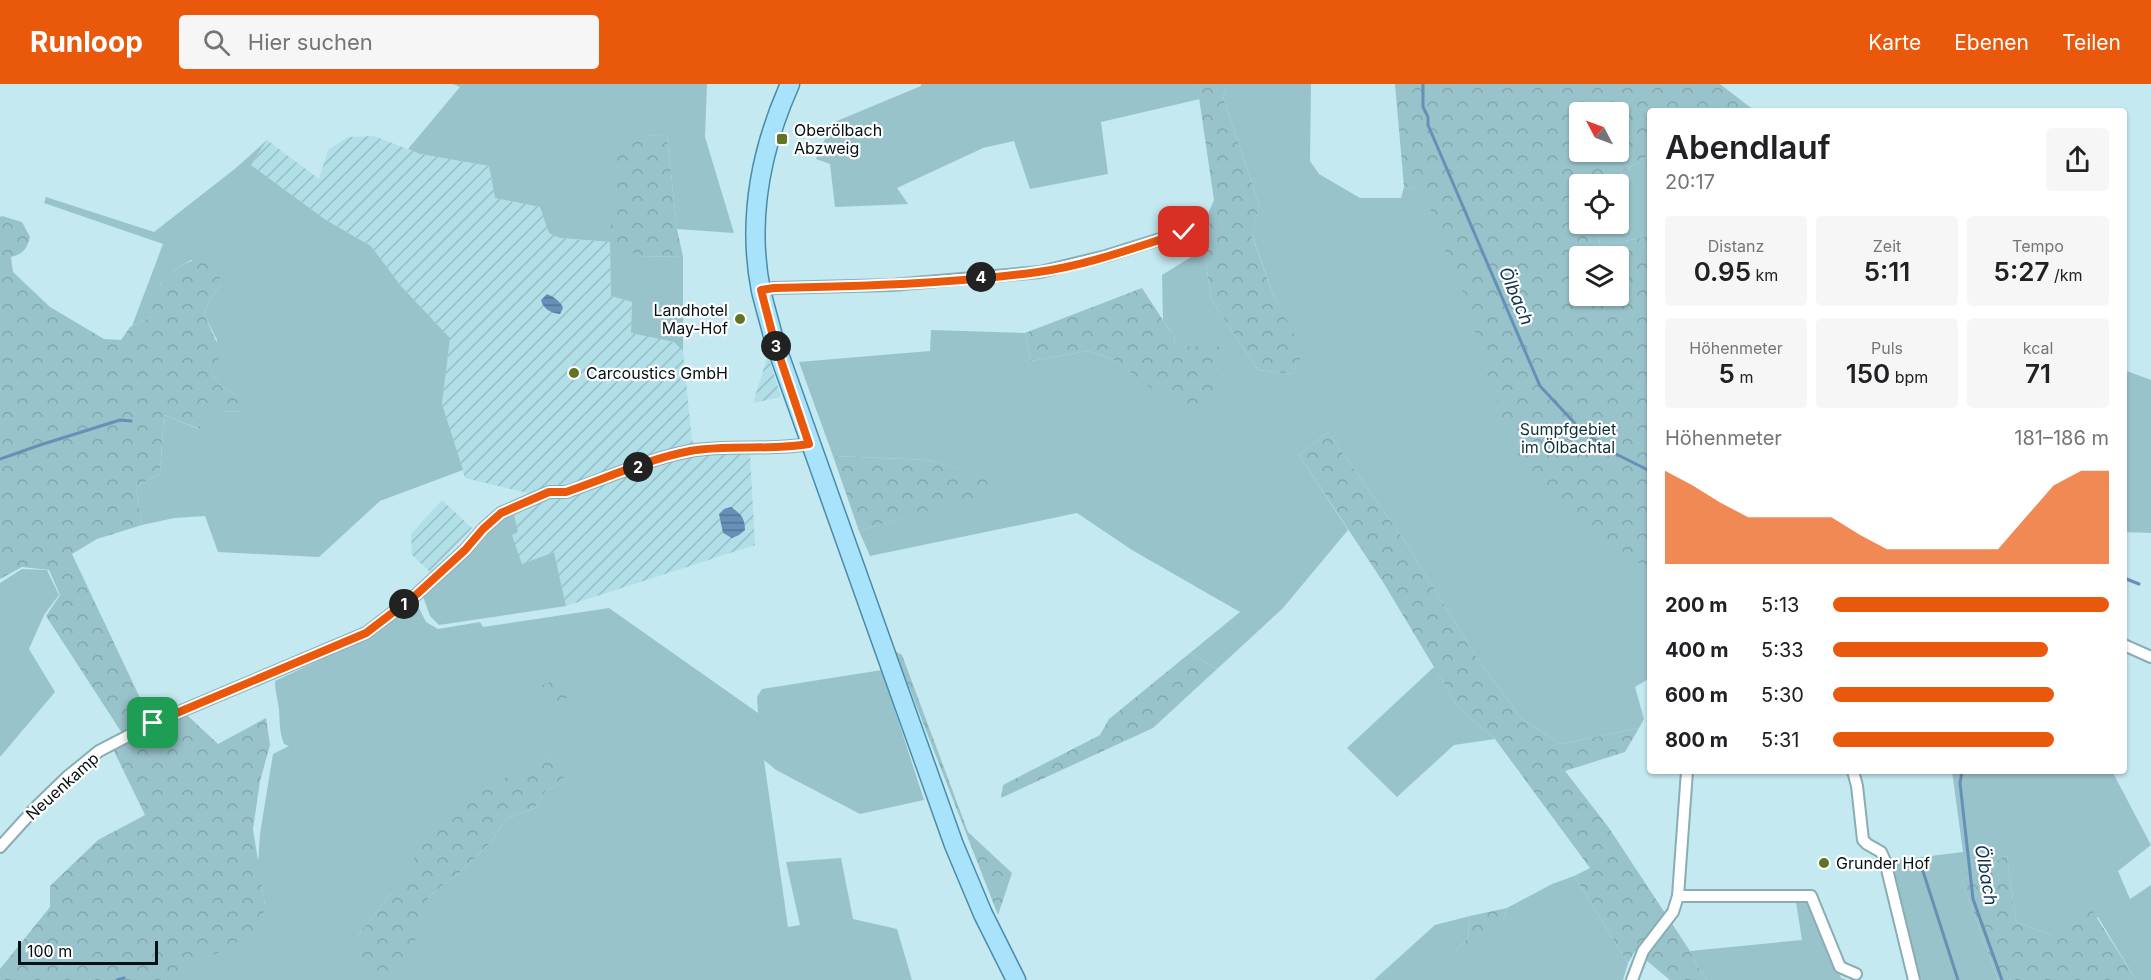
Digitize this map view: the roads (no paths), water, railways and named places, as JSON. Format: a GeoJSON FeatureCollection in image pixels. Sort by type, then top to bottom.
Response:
{"type":"FeatureCollection","features":[{"type":"Feature","properties":{"kind":"main road"},"geometry":{"type":"LineString","coordinates":[[790,84],[770,136],[757,195],[756,238],[761,290],[774,340],[809,444],[942,812],[991,933],[1016,980]]}},
{"type":"Feature","properties":{"kind":"street"},"geometry":{"type":"LineString","coordinates":[[761,290],[892,285],[1040,272],[1106,256],[1184,232],[1195,225]]}},
{"type":"Feature","properties":{"kind":"street","name":"Neuenkamp"},"geometry":{"type":"LineString","coordinates":[[0,847],[45,798],[99,751],[153,723],[366,633],[417,594],[501,513],[549,492],[566,492],[689,451],[749,446],[793,447],[809,444]]}},
{"type":"Feature","properties":{"kind":"street"},"geometry":{"type":"LineString","coordinates":[[2127,646],[2151,657]]}},
{"type":"Feature","properties":{"kind":"street"},"geometry":{"type":"LineString","coordinates":[[1632,980],[1642,951],[1673,912],[1678,896],[1687,774]]}},
{"type":"Feature","properties":{"kind":"street"},"geometry":{"type":"LineString","coordinates":[[1854,774],[1863,840],[1881,852],[1885,861],[1914,980]]}},
{"type":"Feature","properties":{"kind":"street"},"geometry":{"type":"LineString","coordinates":[[1678,896],[1811,896],[1840,967],[1856,974]]}},
{"type":"Feature","properties":{"kind":"waterway","name":"Ölbach"},"geometry":{"type":"LineString","coordinates":[[1423,84],[1423,107],[1428,117],[1428,125],[1540,386],[1582,431],[1616,454],[1647,470]]}},
{"type":"Feature","properties":{"kind":"waterway"},"geometry":{"type":"LineString","coordinates":[[0,459],[120,420],[131,421]]}},
{"type":"Feature","properties":{"kind":"waterway"},"geometry":{"type":"LineString","coordinates":[[2127,579],[2139,584]]}},
{"type":"Feature","properties":{"kind":"waterway","name":"Ölbach"},"geometry":{"type":"LineString","coordinates":[[1962,774],[1960,783],[1973,899],[2002,980]]}},
{"type":"Feature","properties":{"kind":"waterway"},"geometry":{"type":"LineString","coordinates":[[1920,862],[1958,980]]}},
{"type":"Feature","properties":{"kind":"waterway"},"geometry":{"type":"LineString","coordinates":[[117,980],[124,978]]}},
{"type":"Feature","properties":{"kind":"place","name":"Oberölbach Abzweig"},"geometry":{"type":"Point","coordinates":[782,139]}},
{"type":"Feature","properties":{"kind":"place","name":"Landhotel May-Hof"},"geometry":{"type":"Point","coordinates":[740,319]}},
{"type":"Feature","properties":{"kind":"place","name":"Carcoustics GmbH"},"geometry":{"type":"Point","coordinates":[574,373]}},
{"type":"Feature","properties":{"kind":"place","name":"Grunder Hof"},"geometry":{"type":"Point","coordinates":[1824,863]}},
{"type":"Feature","properties":{"kind":"park label","name":"Sumpfgebiet im Ölbachtal"},"geometry":{"type":"Point","coordinates":[1568,438]}}]}
